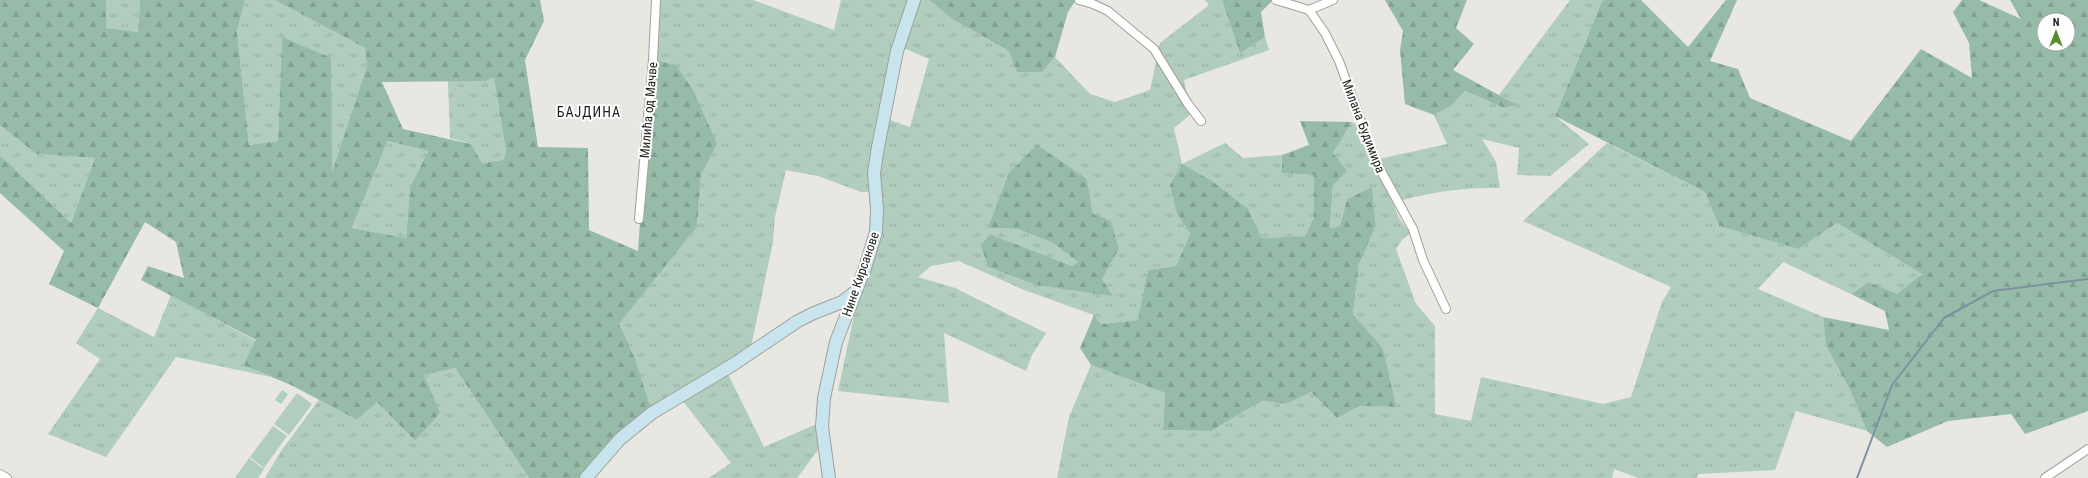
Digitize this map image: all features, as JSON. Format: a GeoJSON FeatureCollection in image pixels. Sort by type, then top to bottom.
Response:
{"type":"FeatureCollection","features":[{"type":"Feature","properties":{"kind":"street","name":"Милића од Мачве"},"geometry":{"type":"LineString","coordinates":[[639,219],[654,53],[656,0]]}},
{"type":"Feature","properties":{"kind":"street","name":"Нине Кирсанове"},"geometry":{"type":"LineString","coordinates":[[829,478],[822,426],[824,398],[836,342],[858,288],[876,232],[877,204],[874,173],[892,70],[914,0]]}},
{"type":"Feature","properties":{"kind":"street"},"geometry":{"type":"LineString","coordinates":[[1079,0],[1093,4],[1108,11],[1154,49],[1188,104],[1201,121]]}},
{"type":"Feature","properties":{"kind":"street"},"geometry":{"type":"LineString","coordinates":[[1276,0],[1309,10],[1333,0]]}},
{"type":"Feature","properties":{"kind":"street","name":"Милана Будимира"},"geometry":{"type":"LineString","coordinates":[[1309,10],[1325,33],[1339,61],[1375,160],[1413,229],[1423,260],[1446,309]]}},
{"type":"Feature","properties":{"kind":"street"},"geometry":{"type":"LineString","coordinates":[[586,478],[620,439],[652,413],[734,364],[798,321],[842,302],[858,288]]}},
{"type":"Feature","properties":{"kind":"street"},"geometry":{"type":"LineString","coordinates":[[2045,478],[2088,449]]}},
{"type":"Feature","properties":{"kind":"street"},"geometry":{"type":"LineString","coordinates":[[0,474],[7,478]]}},
{"type":"Feature","properties":{"kind":"green space"},"geometry":{"type":"Polygon","coordinates":[[[0,0],[106,0],[106,28],[138,32],[140,0],[245,0],[237,31],[249,145],[278,141],[282,37],[331,58],[332,173],[367,66],[365,48],[275,0],[540,0],[544,21],[525,60],[538,147],[588,148],[589,230],[638,251],[649,89],[653,60],[676,65],[693,90],[717,144],[701,175],[697,227],[619,324],[635,359],[652,413],[585,478],[529,478],[455,368],[424,375],[440,413],[415,441],[377,402],[357,420],[293,386],[243,365],[256,340],[141,280],[148,266],[184,278],[176,242],[145,222],[98,308],[49,284],[64,251],[0,193],[0,155],[71,223],[95,158],[36,154],[0,125],[0,0]],[[494,77],[486,81],[382,82],[403,129],[471,144],[482,163],[503,160],[506,151],[494,77]],[[387,141],[352,228],[406,238],[410,188],[428,151],[387,141]]]}},
{"type":"Feature","properties":{"kind":"green space"},"geometry":{"type":"Polygon","coordinates":[[[106,0],[140,0],[138,32],[106,28],[106,0]]]}},
{"type":"Feature","properties":{"kind":"green space"},"geometry":{"type":"Polygon","coordinates":[[[245,0],[275,0],[365,48],[367,66],[332,175],[282,38],[278,141],[249,145],[237,31],[245,0]]]}},
{"type":"Feature","properties":{"kind":"green space"},"geometry":{"type":"Polygon","coordinates":[[[656,0],[753,0],[834,30],[841,0],[929,0],[952,19],[1009,51],[1018,72],[1042,72],[1055,57],[1090,94],[1115,102],[1150,90],[1160,43],[1209,5],[1205,0],[1222,0],[1240,52],[1265,37],[1269,50],[1184,80],[1191,114],[1174,128],[1182,164],[1225,143],[1243,158],[1282,155],[1283,173],[1314,175],[1314,217],[1305,236],[1262,238],[1248,209],[1177,214],[1190,234],[1176,266],[1148,270],[1139,320],[1101,324],[1094,315],[1024,290],[959,261],[931,266],[918,277],[955,288],[1046,333],[1032,355],[1026,371],[944,333],[949,403],[838,391],[867,254],[876,232],[875,192],[861,192],[818,176],[786,170],[775,217],[773,242],[751,347],[727,372],[764,447],[819,423],[824,442],[797,478],[709,478],[731,463],[679,396],[652,413],[619,324],[697,227],[701,175],[717,144],[653,60],[656,0]],[[899,46],[884,118],[910,127],[929,59],[899,46]],[[1087,178],[988,228],[1018,229],[1053,243],[1078,262],[1072,266],[990,234],[988,267],[1036,285],[1102,279],[1119,249],[1093,214],[1087,178]]]}},
{"type":"Feature","properties":{"kind":"green space"},"geometry":{"type":"Polygon","coordinates":[[[929,0],[1076,0],[1068,12],[1055,57],[1042,72],[1017,72],[1009,51],[952,19],[929,0]]]}},
{"type":"Feature","properties":{"kind":"green space"},"geometry":{"type":"Polygon","coordinates":[[[1222,0],[1273,0],[1261,12],[1265,37],[1240,53],[1222,0]]]}},
{"type":"Feature","properties":{"kind":"green space"},"geometry":{"type":"Polygon","coordinates":[[[1385,0],[1467,0],[1456,28],[1474,44],[1453,70],[1517,105],[1504,108],[1465,91],[1451,106],[1434,115],[1405,104],[1400,50],[1403,31],[1385,0]]]}},
{"type":"Feature","properties":{"kind":"green space"},"geometry":{"type":"Polygon","coordinates":[[[1570,0],[1605,0],[1602,1],[1555,116],[1589,144],[1550,176],[1517,175],[1519,148],[1482,139],[1496,162],[1500,188],[1473,188],[1446,191],[1393,203],[1399,218],[1410,233],[1402,240],[1396,249],[1416,304],[1435,326],[1435,414],[1471,421],[1481,377],[1603,404],[1631,397],[1662,302],[1671,287],[1523,221],[1607,143],[1705,192],[1719,226],[1798,249],[1837,223],[1922,274],[1897,295],[1869,282],[1851,294],[1783,262],[1758,289],[1823,317],[1827,345],[1849,388],[1867,431],[1796,411],[1775,470],[1698,474],[1697,478],[1638,478],[1614,469],[1612,478],[1057,478],[1069,417],[1091,365],[1165,393],[1163,430],[1211,431],[1262,401],[1286,404],[1311,392],[1337,418],[1360,406],[1395,407],[1383,348],[1353,314],[1359,264],[1376,226],[1372,187],[1347,199],[1340,226],[1330,228],[1333,185],[1333,153],[1352,122],[1362,128],[1379,159],[1447,144],[1434,115],[1451,106],[1465,91],[1504,108],[1516,105],[1499,95],[1570,0]]]}},
{"type":"Feature","properties":{"kind":"green space"},"geometry":{"type":"Polygon","coordinates":[[[1605,0],[1641,0],[1688,47],[1726,0],[1737,0],[1710,61],[1738,69],[1750,98],[1851,141],[1921,49],[1972,78],[1969,43],[1953,12],[1962,0],[1979,0],[2021,19],[2010,0],[2088,0],[2088,411],[2025,434],[2011,414],[1948,421],[1887,447],[1867,431],[1849,388],[1826,345],[1823,317],[1889,330],[1885,311],[1851,294],[1869,282],[1897,294],[1922,274],[1837,223],[1798,249],[1719,226],[1705,192],[1555,116],[1602,1],[1605,0]]]}},
{"type":"Feature","properties":{"kind":"green space"},"geometry":{"type":"Polygon","coordinates":[[[494,76],[506,151],[503,160],[482,163],[471,144],[450,138],[448,81],[486,81],[494,76]]]}},
{"type":"Feature","properties":{"kind":"green space"},"geometry":{"type":"Polygon","coordinates":[[[1300,121],[1352,122],[1333,153],[1347,171],[1333,185],[1330,228],[1340,226],[1347,199],[1372,187],[1376,226],[1359,264],[1353,314],[1383,348],[1396,407],[1360,406],[1337,418],[1311,392],[1286,404],[1262,401],[1211,431],[1163,430],[1165,393],[1091,365],[1080,348],[1094,315],[1101,324],[1138,320],[1148,270],[1176,266],[1190,234],[1177,214],[1170,185],[1182,164],[1212,181],[1248,209],[1262,238],[1305,236],[1314,217],[1314,175],[1282,173],[1282,155],[1309,145],[1300,121]]]}},
{"type":"Feature","properties":{"kind":"green space"},"geometry":{"type":"Polygon","coordinates":[[[0,125],[36,154],[95,158],[71,223],[0,155],[0,125]]]}},
{"type":"Feature","properties":{"kind":"green space"},"geometry":{"type":"Polygon","coordinates":[[[386,141],[428,151],[410,188],[406,238],[352,228],[386,141]]]}},
{"type":"Feature","properties":{"kind":"green space"},"geometry":{"type":"Polygon","coordinates":[[[1037,145],[1087,179],[1093,214],[1111,221],[1119,249],[1102,279],[1113,296],[1036,285],[988,267],[981,245],[990,234],[1072,266],[1078,262],[1053,243],[1018,229],[988,228],[1009,173],[1037,145]]]}},
{"type":"Feature","properties":{"kind":"green space"},"geometry":{"type":"Polygon","coordinates":[[[171,295],[256,341],[243,365],[271,377],[176,357],[106,457],[48,434],[100,359],[76,343],[98,308],[154,337],[171,295]]]}},
{"type":"Feature","properties":{"kind":"green space"},"geometry":{"type":"Polygon","coordinates":[[[455,368],[529,478],[265,478],[281,451],[319,400],[357,420],[377,402],[415,441],[439,413],[424,375],[455,368]]]}},
{"type":"Feature","properties":{"kind":"green space"},"geometry":{"type":"Polygon","coordinates":[[[282,390],[288,394],[281,404],[275,400],[282,390]]]}},
{"type":"Feature","properties":{"kind":"green space"},"geometry":{"type":"Polygon","coordinates":[[[297,393],[312,404],[289,435],[274,424],[297,393]]]}},
{"type":"Feature","properties":{"kind":"green space"},"geometry":{"type":"Polygon","coordinates":[[[273,426],[287,436],[264,468],[250,457],[273,426]]]}},
{"type":"Feature","properties":{"kind":"green space"},"geometry":{"type":"Polygon","coordinates":[[[249,458],[264,469],[258,478],[235,478],[249,458]]]}},
{"type":"Feature","properties":{"kind":"waterway"},"geometry":{"type":"LineString","coordinates":[[1857,478],[1892,385],[1944,318],[1993,291],[2088,279]]}},
{"type":"Feature","properties":{"kind":"district","name":"БАЈДИНА"},"geometry":{"type":"Point","coordinates":[589,112]}}]}
